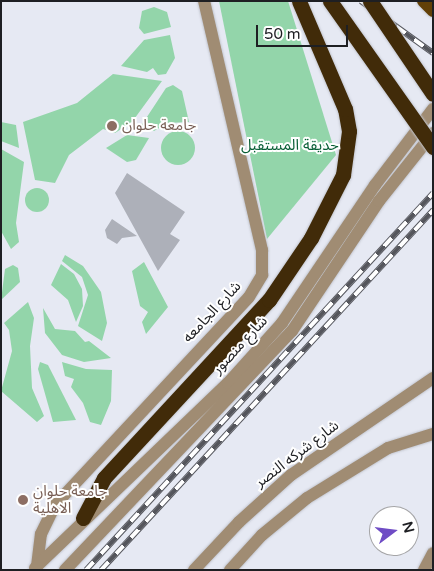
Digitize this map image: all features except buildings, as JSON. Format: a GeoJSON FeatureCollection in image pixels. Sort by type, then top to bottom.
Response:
{"type":"FeatureCollection","features":[{"type":"Feature","properties":{"kind":"highway"},"geometry":{"type":"LineString","coordinates":[[83,518],[104,478],[270,300],[334,196],[348,153],[346,109],[299,1]]}},
{"type":"Feature","properties":{"kind":"highway"},"geometry":{"type":"LineString","coordinates":[[330,1],[433,147]]}},
{"type":"Feature","properties":{"kind":"highway"},"geometry":{"type":"LineString","coordinates":[[370,1],[433,94]]}},
{"type":"Feature","properties":{"kind":"main road"},"geometry":{"type":"LineString","coordinates":[[423,1],[433,11]]}},
{"type":"Feature","properties":{"kind":"street","name":"شارع الجامعه"},"geometry":{"type":"LineString","coordinates":[[35,568],[41,534],[55,506],[249,297],[262,275],[262,250],[204,1]]}},
{"type":"Feature","properties":{"kind":"street","name":"شارع منصور"},"geometry":{"type":"LineString","coordinates":[[35,568],[83,518],[228,383],[282,322],[375,185],[433,109]]}},
{"type":"Feature","properties":{"kind":"street","name":"شارع منصور"},"geometry":{"type":"LineString","coordinates":[[65,570],[288,337],[378,201],[433,132]]}},
{"type":"Feature","properties":{"kind":"street","name":"شارع شركه النصر"},"geometry":{"type":"LineString","coordinates":[[194,570],[239,522],[292,475],[433,378]]}},
{"type":"Feature","properties":{"kind":"street"},"geometry":{"type":"LineString","coordinates":[[230,570],[262,534],[307,498],[388,448],[433,434]]}},
{"type":"Feature","properties":{"kind":"street"},"geometry":{"type":"LineString","coordinates":[[424,570],[433,554]]}},
{"type":"Feature","properties":{"kind":"green space","name":"حديقة المستقبل"},"geometry":{"type":"Polygon","coordinates":[[[219,1],[288,1],[336,155],[267,239],[219,1]]]}},
{"type":"Feature","properties":{"kind":"green space"},"geometry":{"type":"Polygon","coordinates":[[[154,7],[167,12],[171,27],[144,34],[139,28],[142,11],[154,7]]]}},
{"type":"Feature","properties":{"kind":"green space"},"geometry":{"type":"Polygon","coordinates":[[[170,35],[175,58],[166,74],[158,75],[153,68],[147,72],[121,66],[144,40],[170,35]]]}},
{"type":"Feature","properties":{"kind":"green space"},"geometry":{"type":"Polygon","coordinates":[[[113,74],[162,81],[132,122],[115,133],[103,129],[69,155],[55,183],[35,180],[23,122],[77,103],[113,74]]]}},
{"type":"Feature","properties":{"kind":"green space"},"geometry":{"type":"Polygon","coordinates":[[[173,85],[182,91],[189,122],[168,123],[154,131],[141,126],[166,88],[173,85]]]}},
{"type":"Feature","properties":{"kind":"green space"},"geometry":{"type":"Polygon","coordinates":[[[1,122],[16,125],[19,148],[1,141],[1,122]]]}},
{"type":"Feature","properties":{"kind":"green space"},"geometry":{"type":"Polygon","coordinates":[[[178,131],[185,132],[190,136],[194,141],[194,155],[190,160],[185,164],[178,165],[171,164],[166,160],[162,155],[161,148],[162,141],[166,136],[171,132],[178,131]]]}},
{"type":"Feature","properties":{"kind":"green space"},"geometry":{"type":"Polygon","coordinates":[[[127,135],[149,138],[136,160],[127,162],[106,148],[127,135]]]}},
{"type":"Feature","properties":{"kind":"green space"},"geometry":{"type":"Polygon","coordinates":[[[1,149],[24,162],[16,223],[19,242],[11,249],[1,231],[1,149]]]}},
{"type":"Feature","properties":{"kind":"green space"},"geometry":{"type":"Polygon","coordinates":[[[37,188],[46,191],[49,200],[46,209],[37,212],[28,209],[25,200],[28,191],[37,188]]]}},
{"type":"Feature","properties":{"kind":"green space"},"geometry":{"type":"Polygon","coordinates":[[[65,255],[83,266],[101,292],[107,323],[102,341],[78,326],[88,295],[82,277],[62,261],[65,255]]]}},
{"type":"Feature","properties":{"kind":"green space"},"geometry":{"type":"Polygon","coordinates":[[[144,262],[168,307],[146,334],[142,322],[148,312],[140,306],[132,271],[144,262]]]}},
{"type":"Feature","properties":{"kind":"green space"},"geometry":{"type":"Polygon","coordinates":[[[61,264],[74,274],[82,289],[83,306],[76,322],[68,300],[51,285],[61,264]]]}},
{"type":"Feature","properties":{"kind":"green space"},"geometry":{"type":"Polygon","coordinates":[[[13,265],[18,268],[20,282],[1,300],[5,269],[13,265]]]}},
{"type":"Feature","properties":{"kind":"green space"},"geometry":{"type":"Polygon","coordinates":[[[28,302],[34,318],[30,346],[32,388],[44,416],[37,422],[1,391],[12,351],[9,330],[4,323],[28,302]]]}},
{"type":"Feature","properties":{"kind":"green space"},"geometry":{"type":"Polygon","coordinates":[[[43,308],[55,329],[75,331],[85,342],[89,341],[111,358],[84,362],[62,355],[45,333],[43,308]]]}},
{"type":"Feature","properties":{"kind":"green space"},"geometry":{"type":"Polygon","coordinates":[[[40,362],[48,365],[76,420],[53,422],[38,369],[40,362]]]}},
{"type":"Feature","properties":{"kind":"green space"},"geometry":{"type":"Polygon","coordinates":[[[62,362],[86,369],[112,370],[111,401],[101,425],[90,422],[83,403],[71,387],[74,379],[65,376],[62,362]]]}},
{"type":"Feature","properties":{"kind":"railway"},"geometry":{"type":"LineString","coordinates":[[361,1],[433,53]]}},
{"type":"Feature","properties":{"kind":"railway"},"geometry":{"type":"LineString","coordinates":[[86,570],[433,193]]}},
{"type":"Feature","properties":{"kind":"railway"},"geometry":{"type":"LineString","coordinates":[[101,570],[433,210]]}},
{"type":"Feature","properties":{"kind":"place","name":"جامعة حلوان"},"geometry":{"type":"Point","coordinates":[112,126]}},
{"type":"Feature","properties":{"kind":"place","name":"جامعة حلوان الاهلية"},"geometry":{"type":"Point","coordinates":[23,500]}}]}
